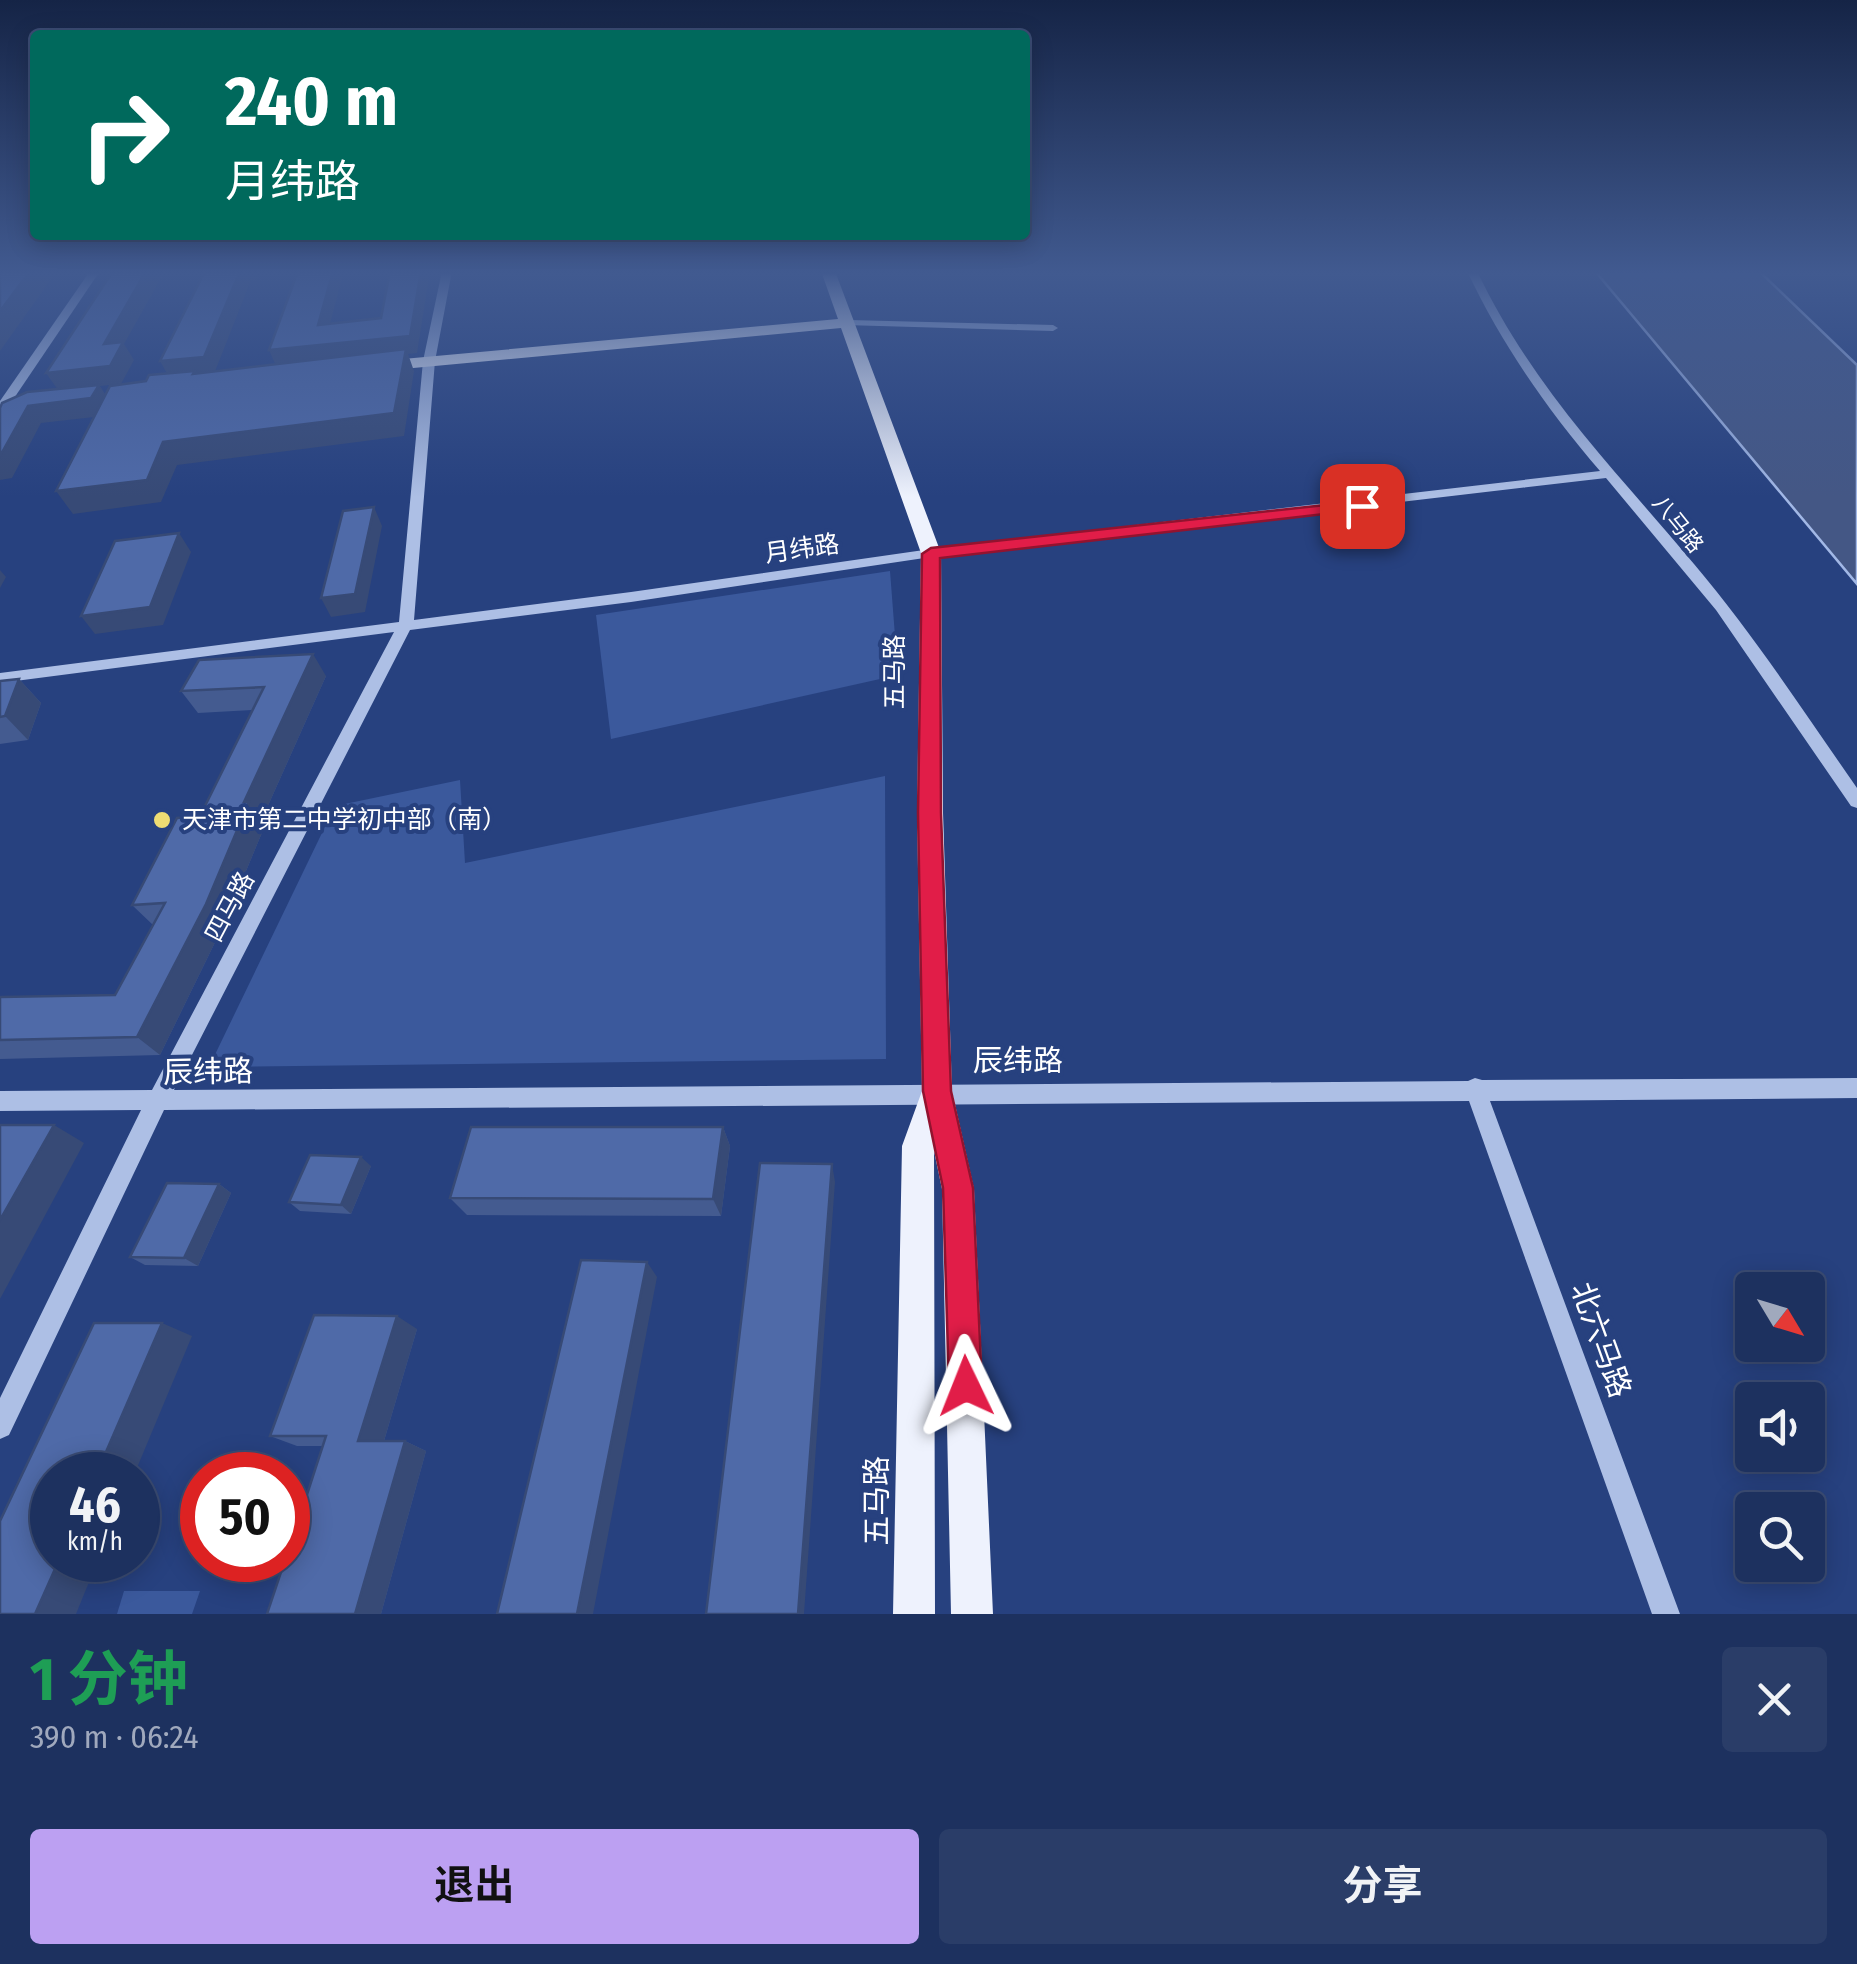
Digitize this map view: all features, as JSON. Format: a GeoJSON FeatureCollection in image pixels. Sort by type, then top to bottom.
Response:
{"type":"FeatureCollection","features":[{"type":"Feature","properties":{"kind":"main road"},"geometry":{"type":"LineString","coordinates":[[371,367],[587,346]]}},
{"type":"Feature","properties":{"kind":"main road","name":"五马路"},"geometry":{"type":"LineString","coordinates":[[858,346],[931,554],[930,813],[937,1091],[958,1188],[972,1614]]}},
{"type":"Feature","properties":{"kind":"main road"},"geometry":{"type":"LineString","coordinates":[[1,406],[23,402]]}},
{"type":"Feature","properties":{"kind":"main road","name":"五马路"},"geometry":{"type":"LineString","coordinates":[[914,1614],[918,1146],[937,1091]]}},
{"type":"Feature","properties":{"kind":"street"},"geometry":{"type":"LineString","coordinates":[[1,406],[43,346]]}},
{"type":"Feature","properties":{"kind":"street","name":"四马路"},"geometry":{"type":"LineString","coordinates":[[0,1426],[156,1103],[406,624],[432,346]]}},
{"type":"Feature","properties":{"kind":"street","name":"八马路"},"geometry":{"type":"LineString","coordinates":[[1514,346],[1546,395],[1721,607],[1857,801]]}},
{"type":"Feature","properties":{"kind":"street","name":"月纬路"},"geometry":{"type":"LineString","coordinates":[[0,678],[931,554],[1612,474]]}},
{"type":"Feature","properties":{"kind":"street","name":"北六马路"},"geometry":{"type":"LineString","coordinates":[[1475,1088],[1666,1614]]}},
{"type":"Feature","properties":{"kind":"street","name":"辰纬路"},"geometry":{"type":"LineString","coordinates":[[0,1101],[156,1103],[937,1091],[1857,1088]]}},
{"type":"Feature","properties":{"kind":"shaded area"},"geometry":{"type":"Polygon","coordinates":[[[1658,346],[1838,346],[1857,365],[1857,584],[1658,346]]]}},
{"type":"Feature","properties":{"kind":"shaded area"},"geometry":{"type":"Polygon","coordinates":[[[890,571],[898,675],[611,739],[596,615],[890,571]]]}},
{"type":"Feature","properties":{"kind":"shaded area"},"geometry":{"type":"Polygon","coordinates":[[[885,776],[886,1059],[209,1067],[335,806],[460,780],[465,863],[885,776]]]}},
{"type":"Feature","properties":{"kind":"shaded area"},"geometry":{"type":"Polygon","coordinates":[[[124,1591],[200,1591],[192,1614],[117,1614],[124,1591]]]}},
{"type":"Feature","properties":{"kind":"building"},"geometry":{"type":"Polygon","coordinates":[[[64,346],[121,346],[110,366],[46,373],[64,346]]]}},
{"type":"Feature","properties":{"kind":"building"},"geometry":{"type":"Polygon","coordinates":[[[167,346],[208,346],[204,357],[160,361],[167,346]]]}},
{"type":"Feature","properties":{"kind":"building"},"geometry":{"type":"Polygon","coordinates":[[[270,346],[306,346],[269,350],[270,346]]]}},
{"type":"Feature","properties":{"kind":"building"},"geometry":{"type":"Polygon","coordinates":[[[406,349],[394,413],[163,442],[147,480],[56,491],[110,386],[146,381],[149,375],[195,371],[193,374],[406,349]]]}},
{"type":"Feature","properties":{"kind":"building"},"geometry":{"type":"Polygon","coordinates":[[[99,385],[91,398],[28,406],[0,456],[2,403],[27,392],[99,385]]]}},
{"type":"Feature","properties":{"kind":"building"},"geometry":{"type":"Polygon","coordinates":[[[374,507],[355,594],[321,598],[343,511],[374,507]]]}},
{"type":"Feature","properties":{"kind":"building"},"geometry":{"type":"Polygon","coordinates":[[[179,533],[150,607],[81,616],[115,541],[179,533]]]}},
{"type":"Feature","properties":{"kind":"building"},"geometry":{"type":"Polygon","coordinates":[[[313,654],[244,802],[249,802],[206,904],[137,1037],[0,1040],[0,997],[115,995],[165,903],[132,905],[177,818],[200,816],[264,687],[181,691],[199,660],[313,654]]]}},
{"type":"Feature","properties":{"kind":"building"},"geometry":{"type":"Polygon","coordinates":[[[19,679],[5,716],[0,717],[0,681],[19,679]]]}},
{"type":"Feature","properties":{"kind":"building"},"geometry":{"type":"Polygon","coordinates":[[[0,1125],[54,1125],[0,1220],[0,1125]]]}},
{"type":"Feature","properties":{"kind":"building"},"geometry":{"type":"Polygon","coordinates":[[[471,1127],[723,1127],[713,1199],[450,1198],[471,1127]]]}},
{"type":"Feature","properties":{"kind":"building"},"geometry":{"type":"Polygon","coordinates":[[[310,1155],[361,1157],[341,1205],[289,1202],[310,1155]]]}},
{"type":"Feature","properties":{"kind":"building"},"geometry":{"type":"Polygon","coordinates":[[[760,1163],[832,1164],[798,1614],[706,1614],[760,1163]]]}},
{"type":"Feature","properties":{"kind":"building"},"geometry":{"type":"Polygon","coordinates":[[[167,1183],[219,1184],[184,1258],[130,1257],[167,1183]]]}},
{"type":"Feature","properties":{"kind":"building"},"geometry":{"type":"Polygon","coordinates":[[[581,1260],[647,1262],[577,1614],[497,1614],[581,1260]]]}},
{"type":"Feature","properties":{"kind":"building"},"geometry":{"type":"Polygon","coordinates":[[[314,1315],[397,1316],[358,1441],[405,1441],[355,1614],[267,1614],[278,1582],[310,1582],[310,1485],[326,1436],[270,1436],[314,1315]]]}},
{"type":"Feature","properties":{"kind":"building"},"geometry":{"type":"Polygon","coordinates":[[[94,1323],[162,1323],[106,1452],[33,1452],[94,1323]]]}},
{"type":"Feature","properties":{"kind":"building"},"geometry":{"type":"Polygon","coordinates":[[[30,1458],[30,1582],[49,1582],[35,1614],[0,1614],[0,1521],[30,1458]]]}},
{"type":"Feature","properties":{"kind":"place","name":"天津市第二中学初中部（南）"},"geometry":{"type":"Point","coordinates":[162,820]}},
{"type":"Feature","properties":{"kind":"route"},"geometry":{"type":"LineString","coordinates":[[966,1386],[958,1188],[937,1091],[930,813],[931,554],[1362,506]]}}]}
